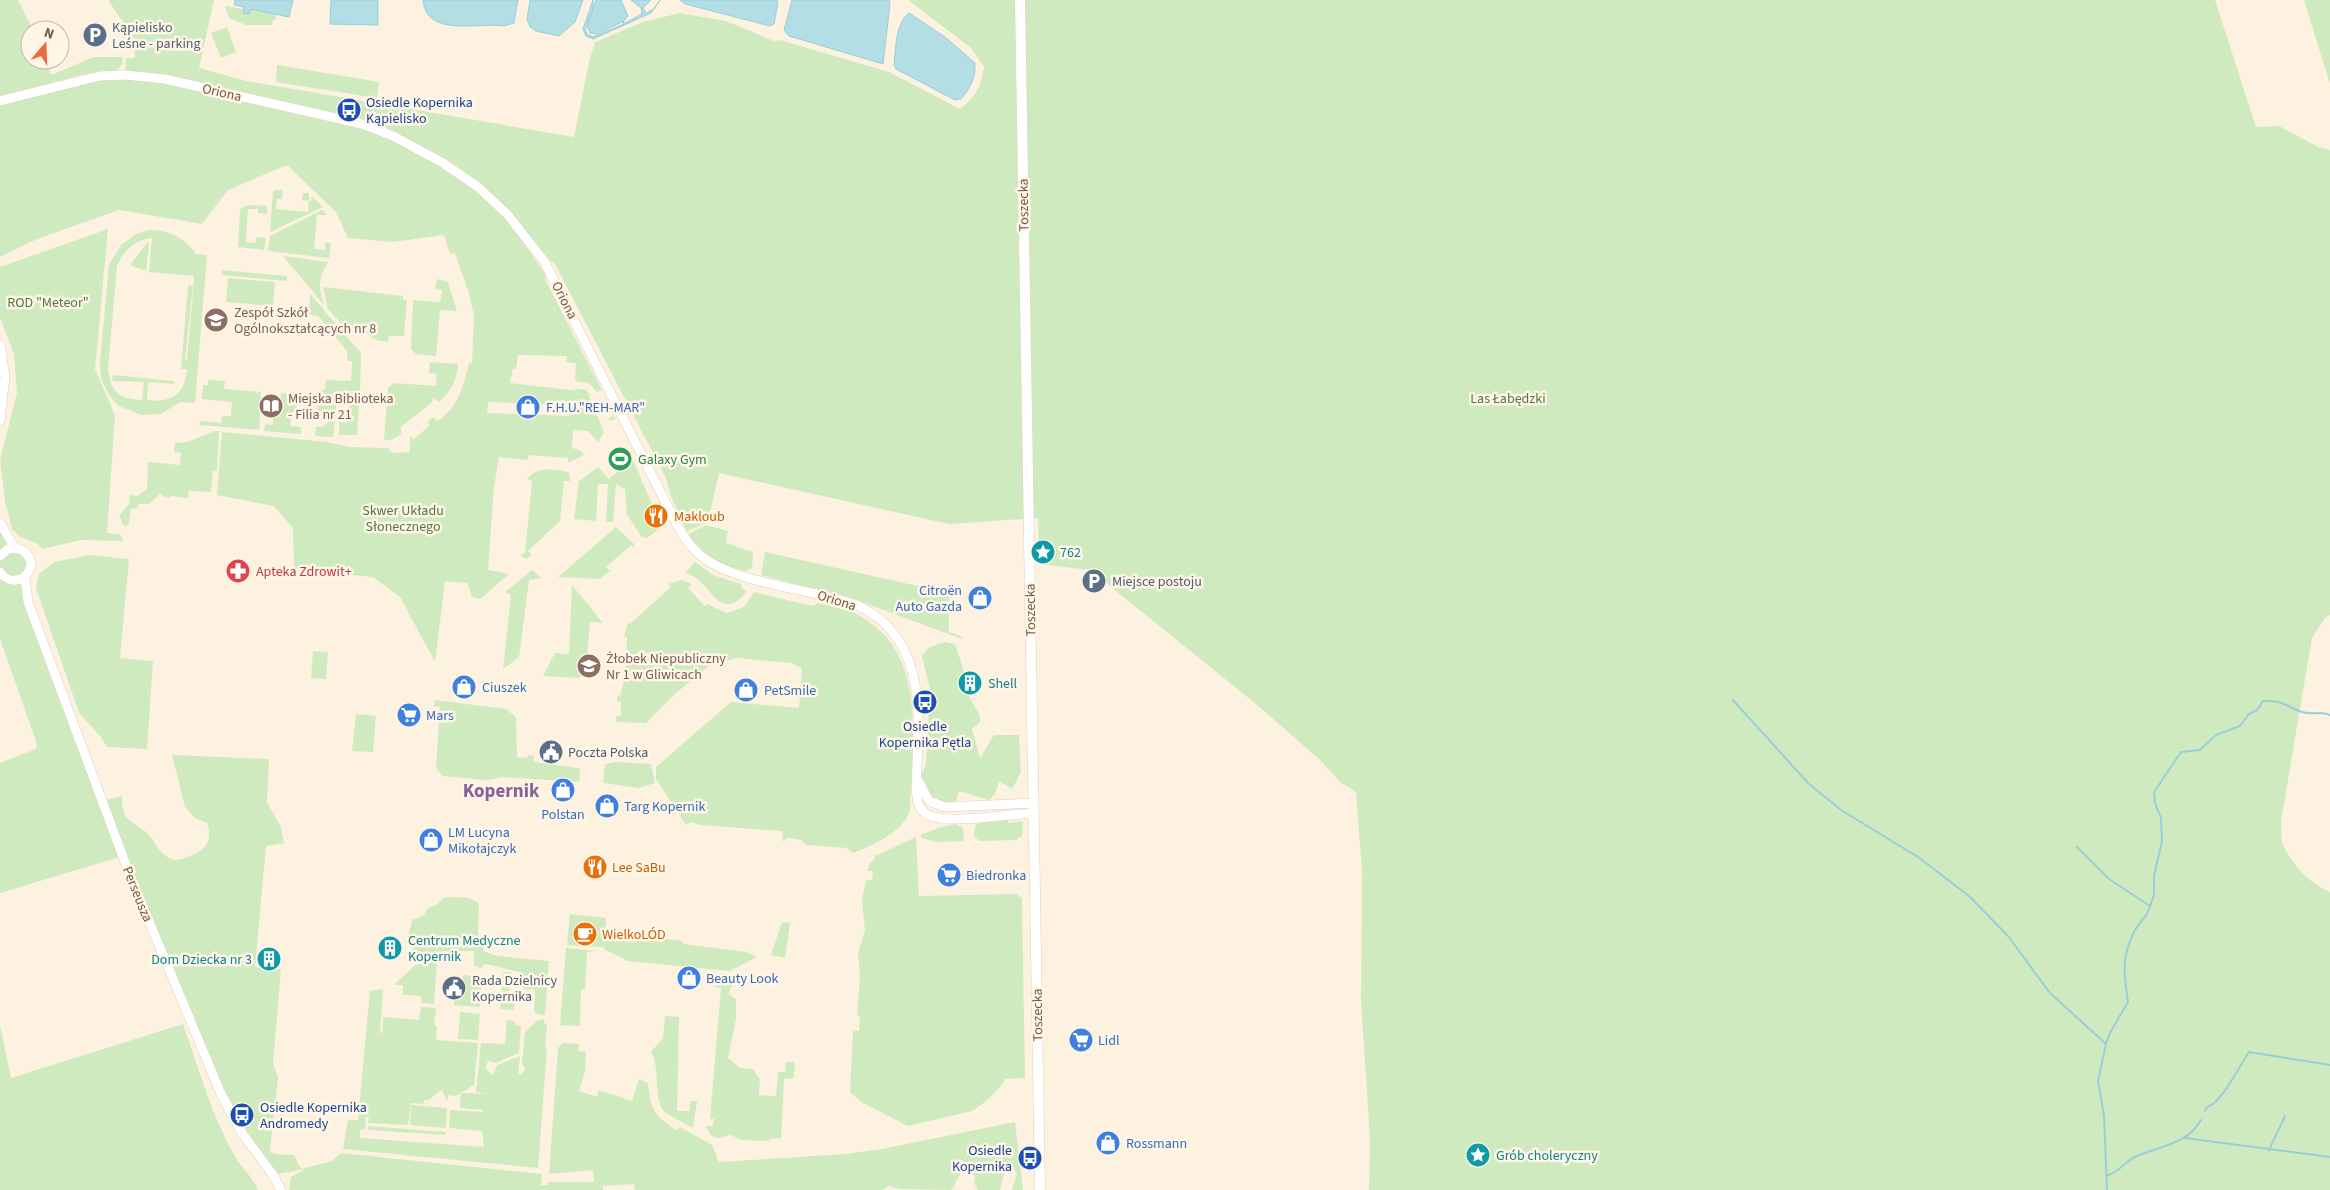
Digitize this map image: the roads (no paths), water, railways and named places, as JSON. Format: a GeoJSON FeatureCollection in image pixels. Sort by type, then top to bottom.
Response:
{"type":"FeatureCollection","features":[{"type":"Feature","properties":{"kind":"main road","name":"Toszecka"},"geometry":{"type":"LineString","coordinates":[[1020,0],[1040,1190]]}},
{"type":"Feature","properties":{"kind":"street","name":"Oriona"},"geometry":{"type":"LineString","coordinates":[[0,101],[100,76],[125,75],[165,79],[372,128],[416,148],[466,178],[507,214],[544,262],[676,523],[690,545],[707,561],[723,569],[859,606],[876,616],[897,637],[908,656],[916,684],[918,708],[917,801],[929,805]]}},
{"type":"Feature","properties":{"kind":"street"},"geometry":{"type":"LineString","coordinates":[[0,344],[5,376],[0,421]]}},
{"type":"Feature","properties":{"kind":"street"},"geometry":{"type":"LineString","coordinates":[[0,525],[15,548],[2,554],[0,525]]}},
{"type":"Feature","properties":{"kind":"street","name":"Perseusza"},"geometry":{"type":"LineString","coordinates":[[15,548],[24,551],[30,560],[30,570],[25,577],[28,602],[132,880],[216,1083],[235,1123],[273,1174],[281,1190]]}},
{"type":"Feature","properties":{"kind":"street","name":"Perseusza"},"geometry":{"type":"LineString","coordinates":[[0,573],[11,580],[28,602]]}},
{"type":"Feature","properties":{"kind":"street"},"geometry":{"type":"LineString","coordinates":[[11,580],[25,577]]}},
{"type":"Feature","properties":{"kind":"street","name":"Oriona"},"geometry":{"type":"LineString","coordinates":[[917,772],[929,805]]}},
{"type":"Feature","properties":{"kind":"street"},"geometry":{"type":"LineString","coordinates":[[929,805],[963,808],[1033,808],[967,818],[938,819],[930,817],[929,805]]}},
{"type":"Feature","properties":{"kind":"street"},"geometry":{"type":"LineString","coordinates":[[963,808],[967,818]]}},
{"type":"Feature","properties":{"kind":"water"},"geometry":{"type":"Polygon","coordinates":[[[235,0],[293,0],[289,17],[251,9],[249,14],[243,13],[244,7],[234,5],[235,0]]]}},
{"type":"Feature","properties":{"kind":"water"},"geometry":{"type":"Polygon","coordinates":[[[331,0],[378,0],[378,25],[330,24],[331,0]]]}},
{"type":"Feature","properties":{"kind":"water"},"geometry":{"type":"Polygon","coordinates":[[[423,0],[518,0],[514,23],[504,26],[455,26],[433,20],[426,12],[423,0]]]}},
{"type":"Feature","properties":{"kind":"water"},"geometry":{"type":"Polygon","coordinates":[[[530,0],[583,0],[575,22],[559,36],[536,31],[530,27],[527,19],[530,0]]]}},
{"type":"Feature","properties":{"kind":"water"},"geometry":{"type":"Polygon","coordinates":[[[593,0],[593,9],[596,0],[621,0],[628,16],[623,22],[625,23],[642,14],[641,8],[631,0],[651,0],[643,8],[646,13],[654,9],[651,13],[593,39],[586,36],[583,29],[593,0]],[[590,16],[585,29],[587,34],[593,37],[624,24],[622,22],[597,34],[590,33],[587,26],[590,16]]]}},
{"type":"Feature","properties":{"kind":"water"},"geometry":{"type":"Polygon","coordinates":[[[680,0],[777,0],[778,2],[774,24],[770,26],[685,4],[680,0]]]}},
{"type":"Feature","properties":{"kind":"water"},"geometry":{"type":"Polygon","coordinates":[[[792,0],[889,0],[883,64],[789,36],[784,30],[792,0]]]}},
{"type":"Feature","properties":{"kind":"water"},"geometry":{"type":"Polygon","coordinates":[[[909,13],[945,37],[975,63],[972,82],[961,99],[955,100],[896,69],[894,65],[899,30],[904,18],[909,13]]]}},
{"type":"Feature","properties":{"kind":"waterway"},"geometry":{"type":"LineString","coordinates":[[1733,700],[1808,783],[1841,810],[1918,857],[1969,896],[2008,936],[2050,993],[2106,1044],[2098,1081],[2104,1116],[2107,1190]]}},
{"type":"Feature","properties":{"kind":"waterway"},"geometry":{"type":"LineString","coordinates":[[2150,906],[2154,895],[2154,876],[2162,841],[2161,818],[2155,803],[2154,792],[2181,752],[2200,750],[2216,735],[2240,726],[2249,714],[2257,710],[2263,701],[2280,702],[2305,713],[2330,715]]}},
{"type":"Feature","properties":{"kind":"waterway"},"geometry":{"type":"LineString","coordinates":[[2077,847],[2109,879],[2150,906],[2147,914],[2134,932],[2127,950],[2125,975],[2128,1002],[2110,1033],[2106,1044]]}},
{"type":"Feature","properties":{"kind":"waterway"},"geometry":{"type":"LineString","coordinates":[[2205,1111],[2224,1092],[2249,1052],[2330,1065]]}},
{"type":"Feature","properties":{"kind":"waterway"},"geometry":{"type":"LineString","coordinates":[[2269,1150],[2285,1116]]}},
{"type":"Feature","properties":{"kind":"waterway"},"geometry":{"type":"LineString","coordinates":[[2106,1176],[2135,1157],[2180,1140],[2188,1135],[2201,1120]]}},
{"type":"Feature","properties":{"kind":"waterway"},"geometry":{"type":"LineString","coordinates":[[2185,1138],[2330,1157]]}},
{"type":"Feature","properties":{"kind":"place","name":"Kąpielisko Leśne - parking"},"geometry":{"type":"Point","coordinates":[95,35]}},
{"type":"Feature","properties":{"kind":"place","name":"Osiedle Kopernika Kąpielisko"},"geometry":{"type":"Point","coordinates":[349,110]}},
{"type":"Feature","properties":{"kind":"place","name":"Zespół Szkół Ogólnokształcących nr 8"},"geometry":{"type":"Point","coordinates":[216,320]}},
{"type":"Feature","properties":{"kind":"place","name":"Miejska Biblioteka - Filia nr 21"},"geometry":{"type":"Point","coordinates":[271,406]}},
{"type":"Feature","properties":{"kind":"place","name":"F.H.U.\"REH-MAR\""},"geometry":{"type":"Point","coordinates":[528,407]}},
{"type":"Feature","properties":{"kind":"place","name":"Galaxy Gym"},"geometry":{"type":"Point","coordinates":[620,459]}},
{"type":"Feature","properties":{"kind":"place","name":"Makloub"},"geometry":{"type":"Point","coordinates":[656,516]}},
{"type":"Feature","properties":{"kind":"place","name":"762"},"geometry":{"type":"Point","coordinates":[1043,552]}},
{"type":"Feature","properties":{"kind":"place","name":"Apteka Zdrowit+"},"geometry":{"type":"Point","coordinates":[238,571]}},
{"type":"Feature","properties":{"kind":"place","name":"Miejsce postoju"},"geometry":{"type":"Point","coordinates":[1094,581]}},
{"type":"Feature","properties":{"kind":"place","name":"Citroën Auto Gazda"},"geometry":{"type":"Point","coordinates":[980,598]}},
{"type":"Feature","properties":{"kind":"place","name":"Żłobek Niepubliczny Nr 1 w Gliwicach"},"geometry":{"type":"Point","coordinates":[589,666]}},
{"type":"Feature","properties":{"kind":"place","name":"Shell"},"geometry":{"type":"Point","coordinates":[970,683]}},
{"type":"Feature","properties":{"kind":"place","name":"Ciuszek"},"geometry":{"type":"Point","coordinates":[464,687]}},
{"type":"Feature","properties":{"kind":"place","name":"PetSmile"},"geometry":{"type":"Point","coordinates":[746,690]}},
{"type":"Feature","properties":{"kind":"place","name":"Osiedle Kopernika Pętla"},"geometry":{"type":"Point","coordinates":[925,702]}},
{"type":"Feature","properties":{"kind":"place","name":"Mars"},"geometry":{"type":"Point","coordinates":[409,715]}},
{"type":"Feature","properties":{"kind":"place","name":"Poczta Polska"},"geometry":{"type":"Point","coordinates":[551,752]}},
{"type":"Feature","properties":{"kind":"place","name":"Polstan"},"geometry":{"type":"Point","coordinates":[563,790]}},
{"type":"Feature","properties":{"kind":"place","name":"Targ Kopernik"},"geometry":{"type":"Point","coordinates":[607,806]}},
{"type":"Feature","properties":{"kind":"place","name":"LM Lucyna Mikołajczyk"},"geometry":{"type":"Point","coordinates":[431,840]}},
{"type":"Feature","properties":{"kind":"place","name":"Lee SaBu"},"geometry":{"type":"Point","coordinates":[595,867]}},
{"type":"Feature","properties":{"kind":"place","name":"Biedronka"},"geometry":{"type":"Point","coordinates":[949,875]}},
{"type":"Feature","properties":{"kind":"place","name":"WielkoLÓD"},"geometry":{"type":"Point","coordinates":[585,934]}},
{"type":"Feature","properties":{"kind":"place","name":"Centrum Medyczne Kopernik"},"geometry":{"type":"Point","coordinates":[390,948]}},
{"type":"Feature","properties":{"kind":"place","name":"Dom Dziecka nr 3"},"geometry":{"type":"Point","coordinates":[269,959]}},
{"type":"Feature","properties":{"kind":"place","name":"Beauty Look"},"geometry":{"type":"Point","coordinates":[689,978]}},
{"type":"Feature","properties":{"kind":"place","name":"Rada Dzielnicy Kopernika"},"geometry":{"type":"Point","coordinates":[454,988]}},
{"type":"Feature","properties":{"kind":"place","name":"Lidl"},"geometry":{"type":"Point","coordinates":[1081,1040]}},
{"type":"Feature","properties":{"kind":"place","name":"Osiedle Kopernika Andromedy"},"geometry":{"type":"Point","coordinates":[242,1115]}},
{"type":"Feature","properties":{"kind":"place","name":"Rossmann"},"geometry":{"type":"Point","coordinates":[1108,1143]}},
{"type":"Feature","properties":{"kind":"place","name":"Grób choleryczny"},"geometry":{"type":"Point","coordinates":[1478,1155]}},
{"type":"Feature","properties":{"kind":"place","name":"Osiedle Kopernika"},"geometry":{"type":"Point","coordinates":[1030,1158]}},
{"type":"Feature","properties":{"kind":"district","name":"Kopernik"},"geometry":{"type":"Point","coordinates":[501,790]}},
{"type":"Feature","properties":{"kind":"park label","name":"ROD \"Meteor\""},"geometry":{"type":"Point","coordinates":[48,302]}},
{"type":"Feature","properties":{"kind":"park label","name":"Las Łabędzki"},"geometry":{"type":"Point","coordinates":[1508,398]}},
{"type":"Feature","properties":{"kind":"park label","name":"Skwer Układu Słonecznego"},"geometry":{"type":"Point","coordinates":[403,518]}}]}
